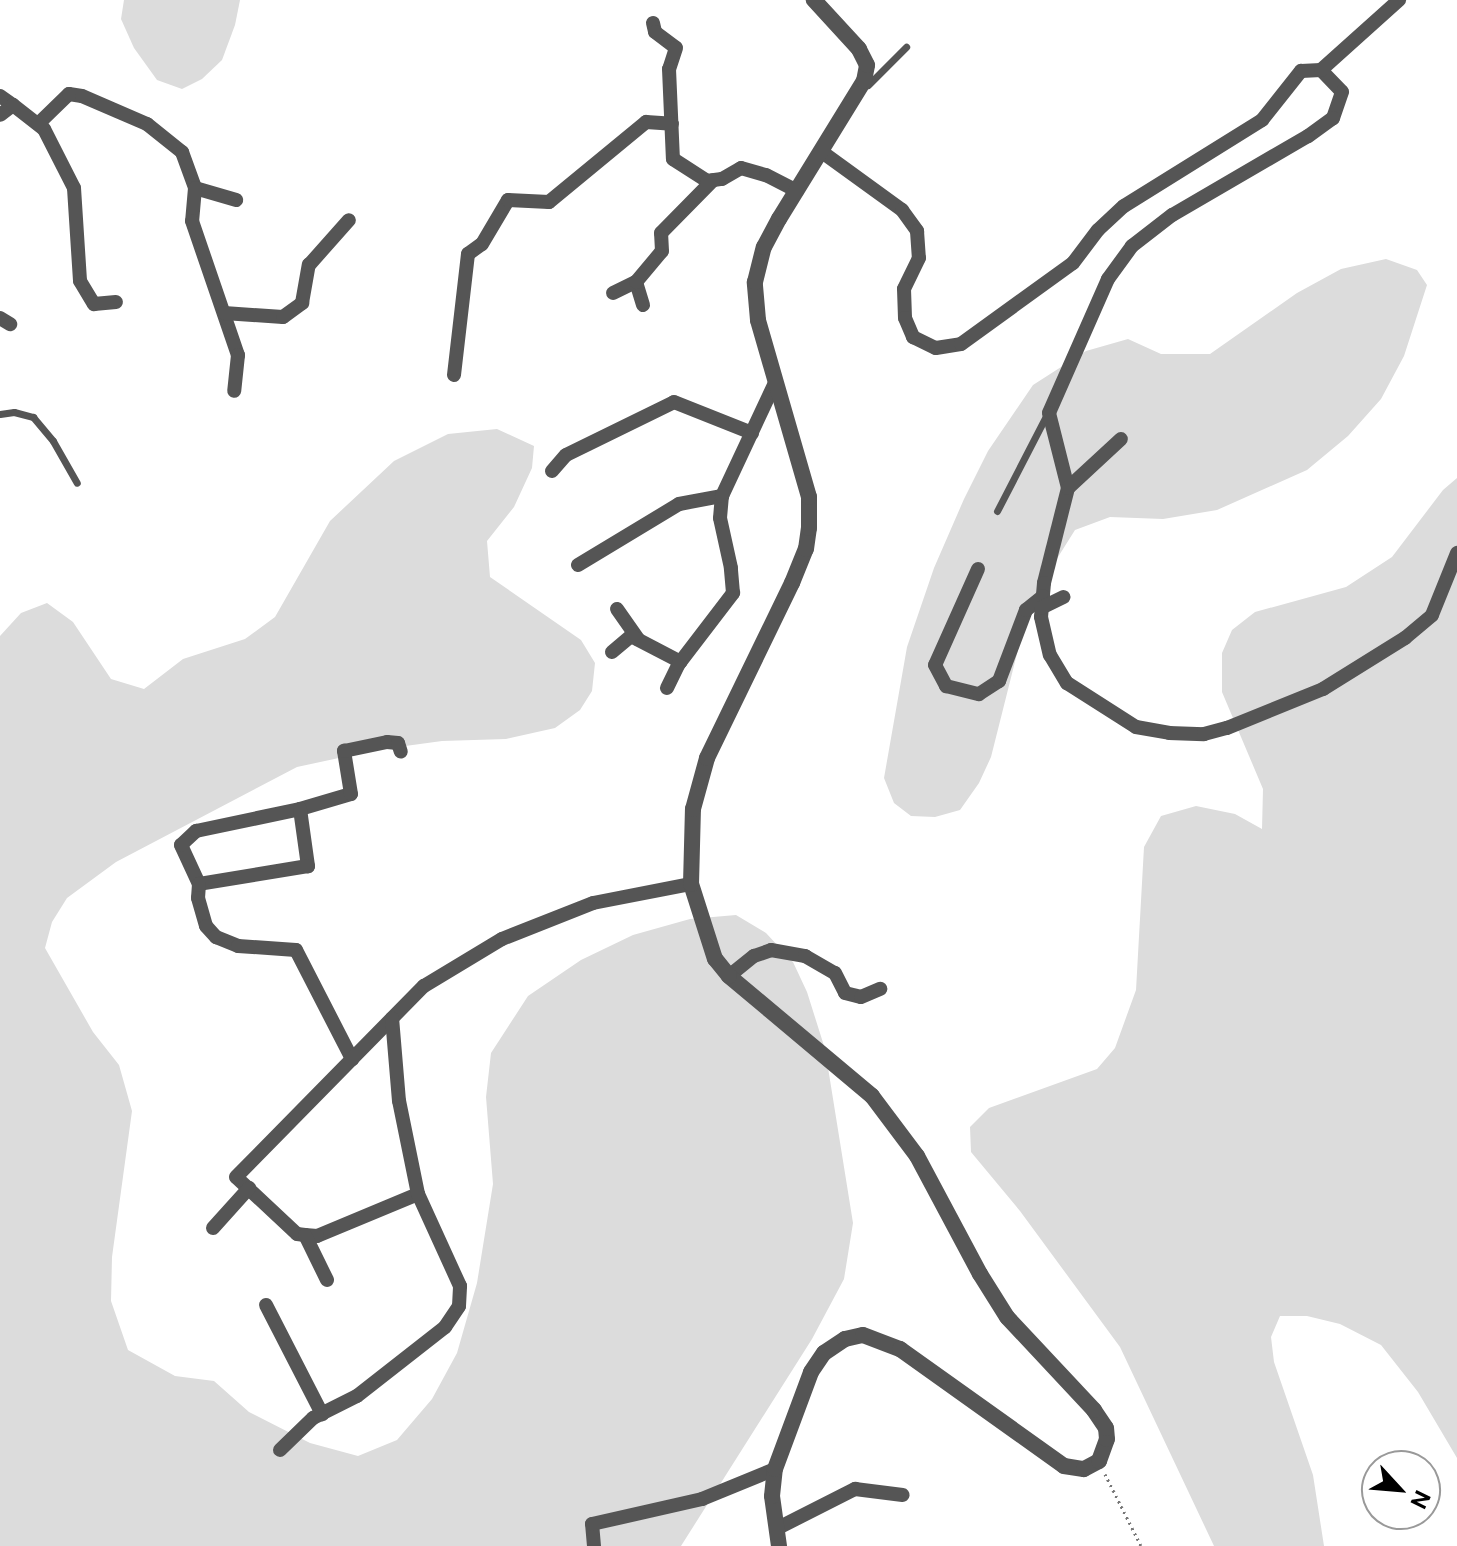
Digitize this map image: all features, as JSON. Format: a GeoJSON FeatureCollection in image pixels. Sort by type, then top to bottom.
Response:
{"type":"FeatureCollection","features":[{"type":"Feature","properties":{"kind":"street"},"geometry":{"type":"LineString","coordinates":[[779,1546],[772,1496],[775,1469],[811,1372],[824,1353],[845,1339],[863,1335],[900,1349],[1064,1466],[1084,1469],[1099,1461],[1105,1450],[1106,1428],[1007,1317],[980,1274],[917,1156],[872,1096],[729,976],[715,959],[691,884],[693,809],[707,758],[806,549],[809,497],[758,320],[755,282],[764,247],[857,98],[867,65],[844,31],[814,0]]}},
{"type":"Feature","properties":{"kind":"street"},"geometry":{"type":"LineString","coordinates":[[822,152],[902,210],[917,231],[919,258],[904,289],[905,318],[913,337],[936,348],[961,344],[1073,263],[1098,230],[1124,206],[1262,120],[1301,71],[1321,70],[1399,0]]}},
{"type":"Feature","properties":{"kind":"street"},"geometry":{"type":"LineString","coordinates":[[653,23],[655,32],[676,48],[669,69],[673,159],[707,181],[741,168],[766,175],[797,191]]}},
{"type":"Feature","properties":{"kind":"street"},"geometry":{"type":"LineString","coordinates":[[1321,70],[1342,92],[1333,118],[1308,136],[1172,215],[1132,246],[1108,279],[1049,413],[1068,488],[1042,602],[1050,655],[1067,683],[1136,727],[1169,733],[1204,734],[1323,689],[1405,638],[1432,615],[1457,553]]}},
{"type":"Feature","properties":{"kind":"street"},"geometry":{"type":"LineString","coordinates":[[38,124],[69,94],[82,96],[147,124],[182,152],[195,188],[192,221],[224,313],[227,331],[238,355],[234,391]]}},
{"type":"Feature","properties":{"kind":"street"},"geometry":{"type":"LineString","coordinates":[[0,115],[6,101],[44,129],[74,188],[80,281],[94,304],[116,302]]}},
{"type":"Feature","properties":{"kind":"street"},"geometry":{"type":"LineString","coordinates":[[454,375],[468,254],[482,244],[508,200],[549,202],[646,122],[672,124]]}},
{"type":"Feature","properties":{"kind":"street"},"geometry":{"type":"LineString","coordinates":[[613,293],[636,282],[662,251],[661,233],[713,180]]}},
{"type":"Feature","properties":{"kind":"street"},"geometry":{"type":"LineString","coordinates":[[195,188],[236,200]]}},
{"type":"Feature","properties":{"kind":"street"},"geometry":{"type":"LineString","coordinates":[[224,313],[283,317],[302,303],[309,265],[349,220]]}},
{"type":"Feature","properties":{"kind":"street"},"geometry":{"type":"LineString","coordinates":[[636,282],[643,305]]}},
{"type":"Feature","properties":{"kind":"street"},"geometry":{"type":"LineString","coordinates":[[667,688],[681,662],[733,593],[720,518],[722,496],[775,383]]}},
{"type":"Feature","properties":{"kind":"street"},"geometry":{"type":"LineString","coordinates":[[552,471],[566,455],[674,402],[752,433]]}},
{"type":"Feature","properties":{"kind":"street"},"geometry":{"type":"LineString","coordinates":[[1068,488],[1121,439]]}},
{"type":"Feature","properties":{"kind":"street"},"geometry":{"type":"LineString","coordinates":[[578,565],[679,504],[722,496]]}},
{"type":"Feature","properties":{"kind":"street"},"geometry":{"type":"LineString","coordinates":[[978,569],[935,665],[946,686],[979,694],[999,681],[1026,610],[1064,597]]}},
{"type":"Feature","properties":{"kind":"street"},"geometry":{"type":"LineString","coordinates":[[617,609],[638,640]]}},
{"type":"Feature","properties":{"kind":"street"},"geometry":{"type":"LineString","coordinates":[[612,652],[631,636],[681,662]]}},
{"type":"Feature","properties":{"kind":"street"},"geometry":{"type":"LineString","coordinates":[[352,1059],[296,950],[238,946],[216,937],[206,926],[198,898],[199,884],[181,845],[196,831],[300,809],[351,794],[344,751],[387,742],[398,743],[401,752]]}},
{"type":"Feature","properties":{"kind":"street"},"geometry":{"type":"LineString","coordinates":[[199,884],[308,866],[300,809]]}},
{"type":"Feature","properties":{"kind":"street"},"geometry":{"type":"LineString","coordinates":[[418,1194],[317,1236],[305,1235],[297,1234],[236,1177],[424,986],[502,939],[593,903],[691,884]]}},
{"type":"Feature","properties":{"kind":"street"},"geometry":{"type":"LineString","coordinates":[[729,976],[754,956],[771,950],[805,956],[835,973],[845,993],[861,997],[880,989]]}},
{"type":"Feature","properties":{"kind":"street"},"geometry":{"type":"LineString","coordinates":[[280,1450],[322,1414],[357,1396],[445,1327],[459,1306],[460,1286],[418,1194],[399,1101],[392,1018]]}},
{"type":"Feature","properties":{"kind":"street"},"geometry":{"type":"LineString","coordinates":[[213,1228],[249,1188]]}},
{"type":"Feature","properties":{"kind":"street"},"geometry":{"type":"LineString","coordinates":[[305,1235],[327,1280]]}},
{"type":"Feature","properties":{"kind":"street"},"geometry":{"type":"LineString","coordinates":[[266,1305],[322,1414]]}},
{"type":"Feature","properties":{"kind":"street"},"geometry":{"type":"LineString","coordinates":[[594,1546],[592,1524],[702,1499],[775,1469]]}},
{"type":"Feature","properties":{"kind":"street"},"geometry":{"type":"LineString","coordinates":[[776,1529],[855,1489],[903,1495]]}},
{"type":"Feature","properties":{"kind":"lane"},"geometry":{"type":"LineString","coordinates":[[857,98],[906,47]]}},
{"type":"Feature","properties":{"kind":"lane"},"geometry":{"type":"LineString","coordinates":[[0,414],[14,412],[33,417],[53,441],[77,483]]}},
{"type":"Feature","properties":{"kind":"lane"},"geometry":{"type":"LineString","coordinates":[[997,511],[1049,413]]}},
{"type":"Feature","properties":{"kind":"path"},"geometry":{"type":"LineString","coordinates":[[1099,1461],[1141,1546]]}},
{"type":"Feature","properties":{"kind":"shaded area"},"geometry":{"type":"Polygon","coordinates":[[[124,0],[240,0],[222,60],[202,79],[182,89],[157,80],[134,48],[121,19],[124,0]]]}},
{"type":"Feature","properties":{"kind":"shaded area"},"geometry":{"type":"Polygon","coordinates":[[[1386,259],[1417,270],[1427,285],[1404,356],[1381,399],[1348,436],[1307,470],[1217,510],[1163,519],[1110,517],[1075,530],[1048,573],[1022,634],[991,757],[979,783],[960,810],[935,817],[911,816],[894,803],[884,778],[907,647],[934,568],[964,499],[988,451],[1033,385],[1086,351],[1128,339],[1161,354],[1210,354],[1297,293],[1341,269],[1386,259]]]}},
{"type":"Feature","properties":{"kind":"shaded area"},"geometry":{"type":"Polygon","coordinates":[[[497,429],[534,446],[532,468],[514,507],[487,541],[490,577],[581,640],[595,663],[592,691],[580,710],[555,728],[506,739],[442,741],[376,750],[297,767],[116,862],[67,898],[52,922],[45,948],[93,1032],[119,1065],[132,1111],[112,1257],[111,1301],[128,1350],[175,1376],[214,1381],[249,1412],[310,1443],[358,1456],[397,1440],[432,1399],[457,1353],[477,1283],[493,1184],[486,1097],[491,1053],[528,996],[581,960],[633,935],[690,919],[736,915],[766,933],[793,962],[807,992],[825,1049],[853,1223],[844,1279],[812,1339],[681,1546],[0,1546],[0,636],[21,613],[47,603],[73,622],[111,679],[144,689],[183,659],[245,639],[275,617],[330,521],[394,461],[448,434],[497,429]]]}},
{"type":"Feature","properties":{"kind":"shaded area"},"geometry":{"type":"Polygon","coordinates":[[[1457,478],[1457,1458],[1418,1392],[1381,1345],[1340,1324],[1307,1316],[1280,1316],[1271,1337],[1274,1362],[1313,1475],[1324,1546],[1214,1546],[1120,1347],[1020,1211],[971,1152],[970,1127],[989,1108],[1097,1069],[1115,1048],[1136,990],[1144,847],[1161,816],[1196,806],[1235,814],[1262,829],[1263,789],[1222,692],[1222,653],[1232,630],[1255,612],[1346,587],[1392,557],[1443,490],[1457,478]]]}}]}
